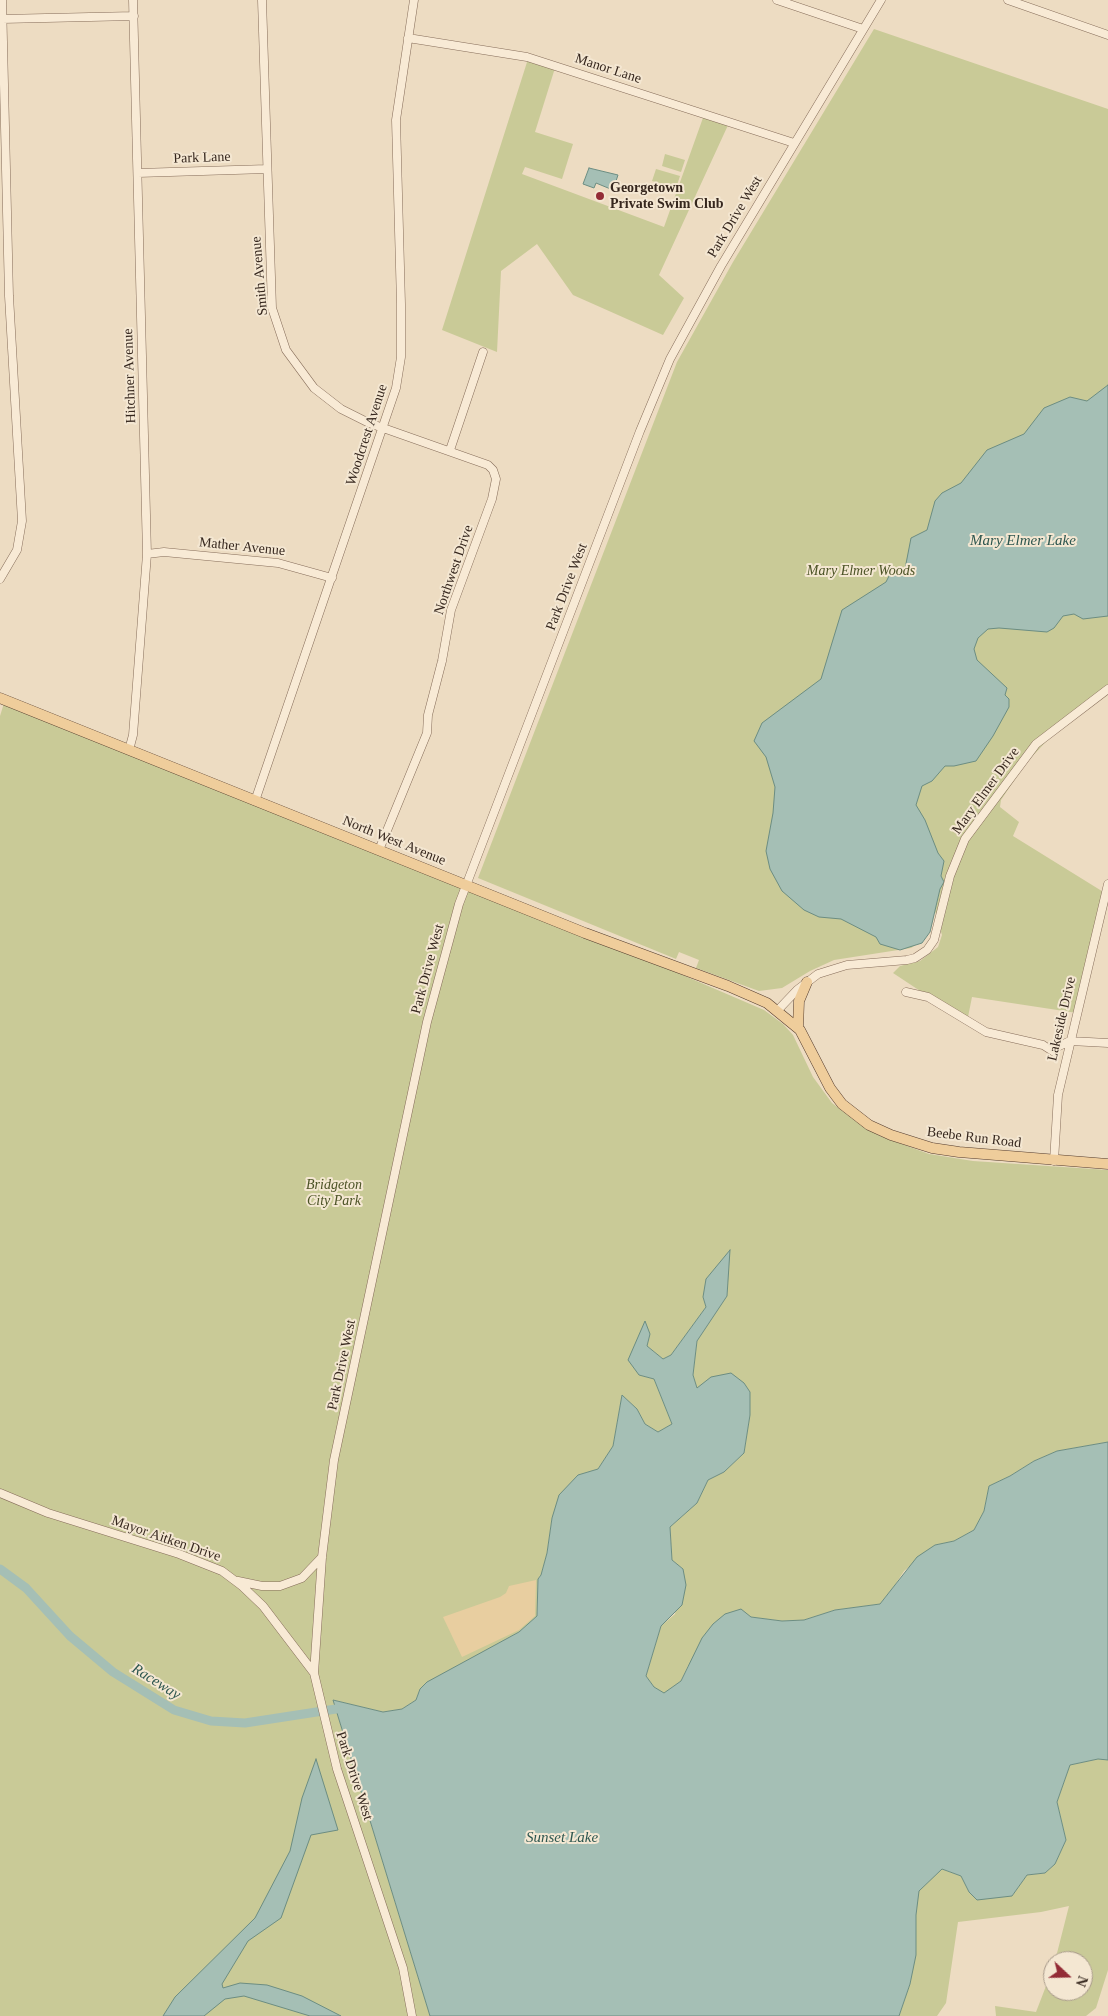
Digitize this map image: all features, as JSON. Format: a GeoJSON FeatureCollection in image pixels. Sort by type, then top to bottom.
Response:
{"type":"FeatureCollection","features":[{"type":"Feature","properties":{"kind":"main road","name":"North West Avenue"},"geometry":{"type":"LineString","coordinates":[[0,698],[584,933],[728,986],[778,1010]]}},
{"type":"Feature","properties":{"kind":"main road"},"geometry":{"type":"LineString","coordinates":[[798,1028],[799,1001],[807,982]]}},
{"type":"Feature","properties":{"kind":"main road","name":"Beebe Run Road"},"geometry":{"type":"LineString","coordinates":[[778,1010],[798,1028],[830,1088],[851,1112],[871,1126],[932,1148],[1054,1161],[1108,1164]]}},
{"type":"Feature","properties":{"kind":"street"},"geometry":{"type":"LineString","coordinates":[[0,579],[18,550],[22,530],[10,312],[2,104],[2,0]]}},
{"type":"Feature","properties":{"kind":"street","name":"Hitchner Avenue"},"geometry":{"type":"LineString","coordinates":[[130,750],[133,735],[147,554],[133,0]]}},
{"type":"Feature","properties":{"kind":"street","name":"Smith Avenue"},"geometry":{"type":"LineString","coordinates":[[262,0],[272,308],[286,350],[303,374],[326,398],[355,416],[384,428],[450,450]]}},
{"type":"Feature","properties":{"kind":"street","name":"Woodcrest Avenue"},"geometry":{"type":"LineString","coordinates":[[255,801],[384,428],[396,388],[401,357],[396,128],[414,0]]}},
{"type":"Feature","properties":{"kind":"street"},"geometry":{"type":"LineString","coordinates":[[777,0],[863,29]]}},
{"type":"Feature","properties":{"kind":"street","name":"Park Drive West"},"geometry":{"type":"LineString","coordinates":[[412,2016],[403,1968],[337,1769],[320,1707],[314,1674],[322,1557],[334,1460],[415,1078],[442,961],[466,885],[640,431],[670,359],[705,293],[881,0]]}},
{"type":"Feature","properties":{"kind":"street"},"geometry":{"type":"LineString","coordinates":[[1008,0],[1108,35]]}},
{"type":"Feature","properties":{"kind":"street"},"geometry":{"type":"LineString","coordinates":[[2,19],[134,16]]}},
{"type":"Feature","properties":{"kind":"street","name":"Manor Lane"},"geometry":{"type":"LineString","coordinates":[[408,38],[527,57],[794,144]]}},
{"type":"Feature","properties":{"kind":"street","name":"Park Lane"},"geometry":{"type":"LineString","coordinates":[[138,173],[268,169]]}},
{"type":"Feature","properties":{"kind":"street"},"geometry":{"type":"LineString","coordinates":[[0,310],[10,312]]}},
{"type":"Feature","properties":{"kind":"street"},"geometry":{"type":"LineString","coordinates":[[450,450],[483,352]]}},
{"type":"Feature","properties":{"kind":"street","name":"Northwest Drive"},"geometry":{"type":"LineString","coordinates":[[380,850],[424,741],[428,715],[447,638],[451,610],[494,490],[496,479],[493,470],[488,465],[450,450]]}},
{"type":"Feature","properties":{"kind":"street","name":"Mather Avenue"},"geometry":{"type":"LineString","coordinates":[[147,554],[164,552],[278,562],[332,578]]}},
{"type":"Feature","properties":{"kind":"street","name":"Mary Elmer Drive"},"geometry":{"type":"LineString","coordinates":[[778,1010],[818,974],[847,965],[915,958],[931,945],[940,923],[957,856],[965,839],[1036,744],[1108,689]]}},
{"type":"Feature","properties":{"kind":"street","name":"Lakeside Drive"},"geometry":{"type":"LineString","coordinates":[[1054,1161],[1058,1095],[1108,884]]}},
{"type":"Feature","properties":{"kind":"street"},"geometry":{"type":"LineString","coordinates":[[906,992],[928,997],[986,1032],[996,1036],[1043,1045],[1054,1052],[1057,1047],[1070,1041],[1108,1043]]}},
{"type":"Feature","properties":{"kind":"street","name":"Mayor Aitken Drive"},"geometry":{"type":"LineString","coordinates":[[0,1493],[70,1521],[212,1566],[236,1581],[263,1606],[314,1674]]}},
{"type":"Feature","properties":{"kind":"street"},"geometry":{"type":"LineString","coordinates":[[236,1581],[262,1586],[280,1586],[302,1578],[322,1557]]}},
{"type":"Feature","properties":{"kind":"green space","name":"Mary Elmer Woods"},"geometry":{"type":"Polygon","coordinates":[[[874,29],[1108,109],[1108,688],[1072,714],[1026,763],[1001,800],[1000,807],[1019,822],[1013,836],[1105,893],[1077,1013],[972,997],[967,1022],[893,973],[900,966],[920,961],[938,947],[942,935],[934,908],[920,942],[911,948],[834,960],[810,971],[782,988],[759,991],[696,968],[699,960],[679,952],[676,959],[478,878],[677,362],[733,262],[874,29]]]}},
{"type":"Feature","properties":{"kind":"green space"},"geometry":{"type":"Polygon","coordinates":[[[528,59],[555,68],[535,132],[573,144],[562,179],[525,167],[522,174],[664,227],[704,115],[729,123],[659,275],[684,298],[663,335],[573,295],[537,244],[501,271],[497,352],[442,330],[528,59]]]}},
{"type":"Feature","properties":{"kind":"green space"},"geometry":{"type":"Polygon","coordinates":[[[665,154],[685,160],[681,172],[662,166],[665,154]]]}},
{"type":"Feature","properties":{"kind":"green space"},"geometry":{"type":"Polygon","coordinates":[[[656,169],[680,176],[676,188],[652,181],[656,169]]]}},
{"type":"Feature","properties":{"kind":"green space","name":"Bridgeton City Park"},"geometry":{"type":"Polygon","coordinates":[[[5,700],[585,933],[764,1010],[783,1024],[793,1035],[813,1077],[832,1103],[862,1126],[880,1136],[929,1154],[973,1161],[1108,1170],[1108,1442],[1057,1451],[1034,1461],[989,1486],[984,1511],[974,1530],[954,1541],[935,1545],[904,1571],[880,1604],[835,1610],[804,1620],[782,1621],[751,1617],[688,1666],[681,1681],[664,1694],[654,1687],[646,1676],[661,1626],[675,1614],[683,1569],[672,1560],[670,1527],[697,1503],[708,1480],[724,1472],[744,1453],[750,1415],[750,1392],[744,1383],[697,1388],[693,1375],[697,1341],[727,1296],[729,1251],[703,1297],[706,1307],[671,1355],[663,1359],[647,1346],[650,1334],[639,1375],[654,1379],[672,1424],[658,1432],[645,1424],[637,1409],[622,1395],[613,1446],[598,1469],[578,1476],[552,1518],[547,1553],[541,1575],[538,1579],[537,1616],[519,1632],[420,1689],[416,1700],[402,1709],[383,1712],[333,1700],[430,2016],[0,2016],[0,716],[5,700]]]}},
{"type":"Feature","properties":{"kind":"green space"},"geometry":{"type":"Polygon","coordinates":[[[1098,1759],[1108,1760],[1108,1970],[1096,2008],[1086,2016],[996,2016],[995,2006],[1036,2012],[1043,1994],[1043,2001],[1093,2001],[1093,1951],[1058,1951],[1069,1906],[1041,1912],[958,1922],[946,2003],[937,2016],[899,2016],[910,1984],[918,1891],[942,1869],[961,1876],[969,1892],[1012,1896],[1027,1875],[1045,1873],[1055,1864],[1066,1840],[1057,1802],[1070,1765],[1098,1759]]]}},
{"type":"Feature","properties":{"kind":"sand"},"geometry":{"type":"Polygon","coordinates":[[[536,1580],[535,1616],[519,1630],[462,1657],[443,1617],[500,1597],[506,1593],[509,1586],[536,1580]]]}},
{"type":"Feature","properties":{"kind":"water"},"geometry":{"type":"Polygon","coordinates":[[[589,168],[618,175],[613,190],[596,183],[594,188],[583,184],[589,168]]]}},
{"type":"Feature","properties":{"kind":"water","name":"Mary Elmer Lake"},"geometry":{"type":"Polygon","coordinates":[[[1108,385],[1108,616],[1083,619],[1074,614],[1063,616],[1054,628],[1047,632],[999,628],[988,629],[978,638],[974,649],[977,660],[1007,688],[1005,695],[1009,699],[1009,707],[976,761],[945,766],[932,781],[922,786],[916,805],[925,820],[938,853],[944,861],[941,876],[944,882],[940,889],[930,932],[922,943],[900,950],[880,944],[876,937],[841,919],[819,917],[804,910],[782,891],[770,869],[766,851],[773,813],[775,787],[766,757],[754,741],[762,723],[821,679],[842,610],[886,582],[890,574],[904,574],[911,538],[927,530],[935,501],[942,493],[961,483],[987,450],[1024,434],[1044,408],[1070,397],[1087,401],[1108,385]]]}},
{"type":"Feature","properties":{"kind":"water","name":"Sunset Lake"},"geometry":{"type":"Polygon","coordinates":[[[730,1250],[727,1296],[697,1341],[693,1375],[697,1388],[711,1377],[731,1373],[744,1383],[750,1392],[750,1415],[744,1453],[724,1472],[708,1480],[697,1503],[670,1527],[672,1560],[683,1569],[686,1585],[682,1605],[661,1626],[646,1676],[654,1687],[664,1693],[681,1681],[702,1638],[713,1624],[725,1614],[741,1609],[751,1617],[782,1621],[804,1620],[835,1610],[880,1604],[917,1557],[935,1545],[954,1541],[974,1530],[984,1511],[989,1486],[1034,1461],[1057,1451],[1108,1442],[1108,1760],[1098,1759],[1070,1765],[1057,1802],[1066,1840],[1055,1864],[1045,1873],[1027,1875],[1012,1896],[977,1900],[969,1892],[961,1876],[942,1869],[919,1891],[916,1915],[916,1955],[910,1984],[899,2016],[430,2016],[333,1700],[383,1712],[402,1709],[416,1700],[420,1689],[427,1682],[519,1632],[537,1616],[538,1579],[541,1575],[547,1553],[552,1518],[559,1495],[578,1475],[598,1469],[613,1446],[622,1395],[637,1409],[645,1424],[658,1432],[672,1424],[654,1379],[639,1375],[628,1360],[645,1321],[650,1334],[647,1346],[663,1359],[671,1355],[706,1307],[703,1297],[706,1279],[730,1250]]]}},
{"type":"Feature","properties":{"kind":"water"},"geometry":{"type":"Polygon","coordinates":[[[316,1759],[338,1830],[311,1835],[281,1918],[248,1941],[222,1984],[223,1988],[240,1983],[267,1985],[302,1996],[341,2016],[310,2016],[244,1996],[225,1999],[204,2016],[163,2016],[175,1997],[255,1918],[290,1851],[302,1798],[316,1759]]]}},
{"type":"Feature","properties":{"kind":"waterway","name":"Raceway"},"geometry":{"type":"LineString","coordinates":[[0,1569],[26,1588],[70,1636],[113,1672],[174,1710],[211,1721],[245,1723],[336,1709]]}},
{"type":"Feature","properties":{"kind":"place","name":"Georgetown Private Swim Club"},"geometry":{"type":"Point","coordinates":[600,196]}}]}
